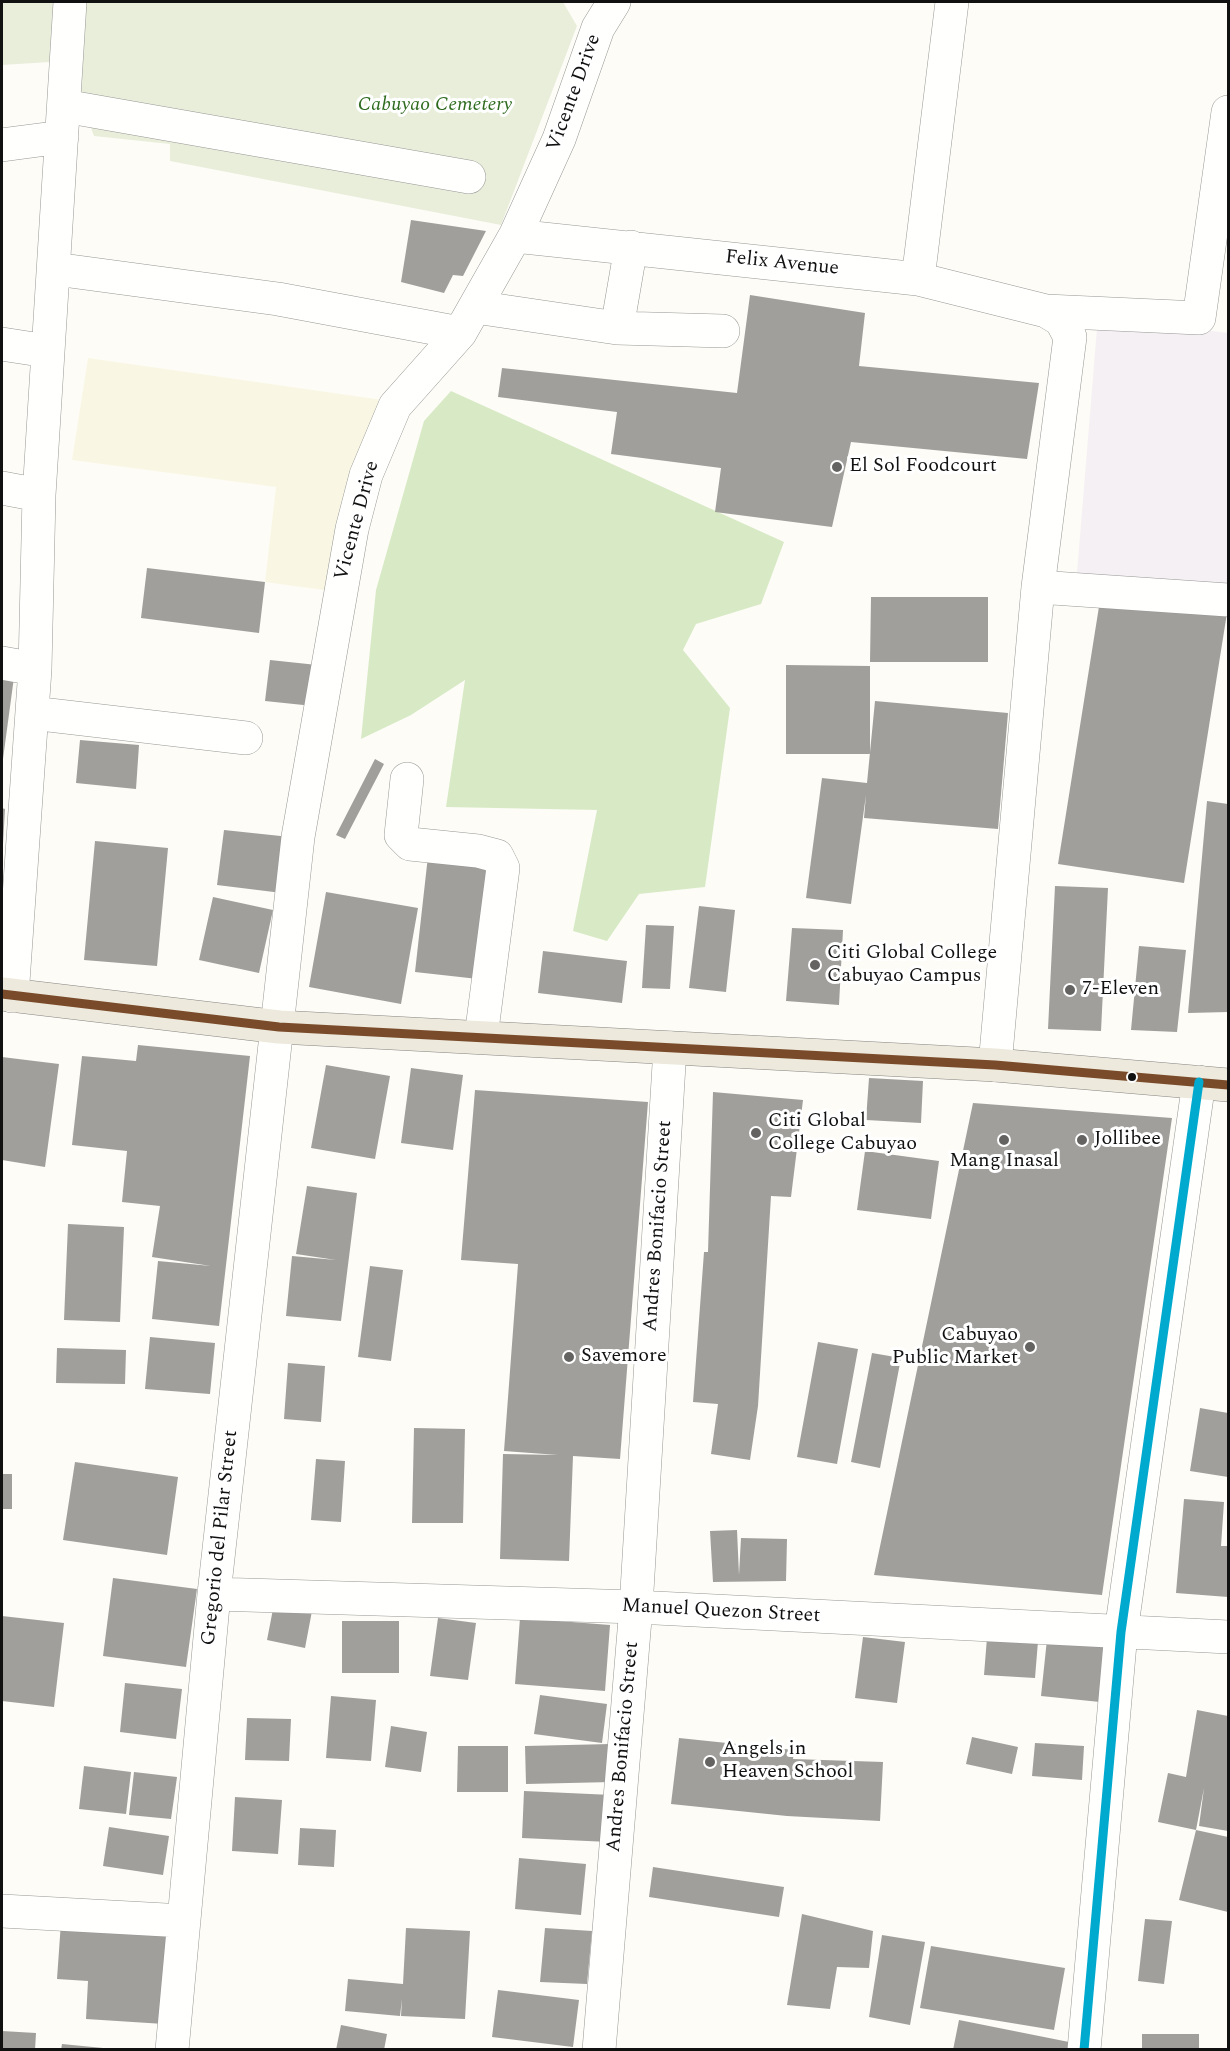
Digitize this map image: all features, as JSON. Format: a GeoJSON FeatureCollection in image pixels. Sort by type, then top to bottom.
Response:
{"type":"FeatureCollection","features":[{"type":"Feature","properties":{"kind":"main road"},"geometry":{"type":"LineString","coordinates":[[7,995],[279,1027],[995,1065],[1214,1084]]}},
{"type":"Feature","properties":{"kind":"street"},"geometry":{"type":"LineString","coordinates":[[7,995],[14,781],[32,713],[35,669],[39,495],[70,2]]}},
{"type":"Feature","properties":{"kind":"street"},"geometry":{"type":"LineString","coordinates":[[918,279],[952,2]]}},
{"type":"Feature","properties":{"kind":"street","name":"Vicente Drive"},"geometry":{"type":"LineString","coordinates":[[279,1027],[298,837],[335,613],[366,474],[395,406],[468,320],[515,236],[559,139],[599,10]]}},
{"type":"Feature","properties":{"kind":"street","name":"Felix Avenue"},"geometry":{"type":"LineString","coordinates":[[515,236],[918,279],[1046,311],[1199,318],[1228,112]]}},
{"type":"Feature","properties":{"kind":"street"},"geometry":{"type":"LineString","coordinates":[[2,145],[63,122],[469,177]]}},
{"type":"Feature","properties":{"kind":"street"},"geometry":{"type":"LineString","coordinates":[[617,328],[631,247]]}},
{"type":"Feature","properties":{"kind":"street"},"geometry":{"type":"LineString","coordinates":[[55,268],[279,299],[468,320],[723,331]]}},
{"type":"Feature","properties":{"kind":"street"},"geometry":{"type":"LineString","coordinates":[[995,1065],[1038,587],[1070,337],[1061,320],[1046,311]]}},
{"type":"Feature","properties":{"kind":"street"},"geometry":{"type":"LineString","coordinates":[[2,344],[47,351]]}},
{"type":"Feature","properties":{"kind":"street"},"geometry":{"type":"LineString","coordinates":[[2,488],[39,495]]}},
{"type":"Feature","properties":{"kind":"street"},"geometry":{"type":"LineString","coordinates":[[1038,587],[1228,600]]}},
{"type":"Feature","properties":{"kind":"street"},"geometry":{"type":"LineString","coordinates":[[2,663],[35,669]]}},
{"type":"Feature","properties":{"kind":"street"},"geometry":{"type":"LineString","coordinates":[[32,713],[246,738]]}},
{"type":"Feature","properties":{"kind":"street"},"geometry":{"type":"LineString","coordinates":[[407,779],[401,835],[410,844],[478,851],[497,856],[503,868],[481,1037]]}},
{"type":"Feature","properties":{"kind":"street","name":"Gregorio del Pilar Street"},"geometry":{"type":"LineString","coordinates":[[172,2049],[214,1594],[279,1027]]}},
{"type":"Feature","properties":{"kind":"street","name":"Andres Bonifacio Street"},"geometry":{"type":"LineString","coordinates":[[600,2049],[636,1607],[670,1048]]}},
{"type":"Feature","properties":{"kind":"street"},"geometry":{"type":"LineString","coordinates":[[1084,2049],[1121,1632],[1214,1084]]}},
{"type":"Feature","properties":{"kind":"street","name":"Manuel Quezon Street"},"geometry":{"type":"LineString","coordinates":[[214,1594],[636,1607],[1228,1637]]}},
{"type":"Feature","properties":{"kind":"street"},"geometry":{"type":"LineString","coordinates":[[2,1911],[184,1921]]}},
{"type":"Feature","properties":{"kind":"shaded area"},"geometry":{"type":"Polygon","coordinates":[[[1098,316],[1228,333],[1228,598],[1076,585],[1098,316]]]}},
{"type":"Feature","properties":{"kind":"shaded area"},"geometry":{"type":"Polygon","coordinates":[[[88,358],[383,400],[338,592],[265,582],[276,487],[72,460],[88,358]]]}},
{"type":"Feature","properties":{"kind":"green space","name":"Cabuyao Cemetery"},"geometry":{"type":"Polygon","coordinates":[[[2,2],[563,2],[577,26],[501,225],[170,161],[170,144],[94,136],[66,61],[2,65],[2,2]]]}},
{"type":"Feature","properties":{"kind":"green space"},"geometry":{"type":"Polygon","coordinates":[[[451,391],[784,542],[761,604],[696,624],[683,650],[730,708],[705,887],[639,894],[607,941],[573,931],[597,810],[446,807],[465,680],[411,715],[361,739],[376,590],[424,421],[451,391]]]}},
{"type":"Feature","properties":{"kind":"building"},"geometry":{"type":"Polygon","coordinates":[[[411,220],[486,231],[463,276],[453,275],[444,293],[401,282],[411,220]]]}},
{"type":"Feature","properties":{"kind":"building"},"geometry":{"type":"Polygon","coordinates":[[[750,295],[865,313],[859,366],[1039,383],[1027,459],[851,442],[832,527],[715,512],[721,468],[611,454],[617,412],[498,397],[502,368],[737,393],[750,295]]]}},
{"type":"Feature","properties":{"kind":"building"},"geometry":{"type":"Polygon","coordinates":[[[147,568],[265,582],[259,633],[141,618],[147,568]]]}},
{"type":"Feature","properties":{"kind":"building"},"geometry":{"type":"Polygon","coordinates":[[[1101,594],[1227,613],[1184,883],[1058,864],[1101,594]]]}},
{"type":"Feature","properties":{"kind":"building"},"geometry":{"type":"Polygon","coordinates":[[[871,597],[988,597],[988,662],[870,662],[871,597]]]}},
{"type":"Feature","properties":{"kind":"building"},"geometry":{"type":"Polygon","coordinates":[[[270,660],[317,665],[313,706],[265,701],[270,660]]]}},
{"type":"Feature","properties":{"kind":"building"},"geometry":{"type":"Polygon","coordinates":[[[786,665],[870,666],[870,754],[786,754],[786,665]]]}},
{"type":"Feature","properties":{"kind":"building"},"geometry":{"type":"Polygon","coordinates":[[[2,676],[14,677],[3,759],[2,759],[2,676]]]}},
{"type":"Feature","properties":{"kind":"building"},"geometry":{"type":"Polygon","coordinates":[[[875,701],[1008,713],[998,829],[864,818],[866,795],[851,904],[806,898],[822,778],[867,783],[875,701]]]}},
{"type":"Feature","properties":{"kind":"building"},"geometry":{"type":"Polygon","coordinates":[[[80,740],[139,745],[136,789],[76,783],[80,740]]]}},
{"type":"Feature","properties":{"kind":"building"},"geometry":{"type":"Polygon","coordinates":[[[375,759],[384,764],[345,839],[336,835],[375,759]]]}},
{"type":"Feature","properties":{"kind":"building"},"geometry":{"type":"Polygon","coordinates":[[[1207,801],[1228,804],[1228,1012],[1188,1013],[1207,801]]]}},
{"type":"Feature","properties":{"kind":"building"},"geometry":{"type":"Polygon","coordinates":[[[2,808],[5,809],[3,844],[2,844],[2,808]]]}},
{"type":"Feature","properties":{"kind":"building"},"geometry":{"type":"Polygon","coordinates":[[[224,830],[290,837],[282,893],[217,885],[224,830]]]}},
{"type":"Feature","properties":{"kind":"building"},"geometry":{"type":"Polygon","coordinates":[[[95,841],[168,848],[157,966],[84,960],[95,841]]]}},
{"type":"Feature","properties":{"kind":"building"},"geometry":{"type":"Polygon","coordinates":[[[428,856],[491,863],[478,979],[415,972],[428,856]]]}},
{"type":"Feature","properties":{"kind":"building"},"geometry":{"type":"Polygon","coordinates":[[[1055,886],[1108,888],[1101,1031],[1048,1029],[1055,886]]]}},
{"type":"Feature","properties":{"kind":"building"},"geometry":{"type":"Polygon","coordinates":[[[326,892],[418,908],[401,1004],[309,987],[326,892]]]}},
{"type":"Feature","properties":{"kind":"building"},"geometry":{"type":"Polygon","coordinates":[[[213,897],[273,910],[259,973],[199,960],[213,897]]]}},
{"type":"Feature","properties":{"kind":"building"},"geometry":{"type":"Polygon","coordinates":[[[699,906],[735,910],[726,992],[689,988],[699,906]]]}},
{"type":"Feature","properties":{"kind":"building"},"geometry":{"type":"Polygon","coordinates":[[[646,925],[674,926],[670,989],[642,988],[646,925]]]}},
{"type":"Feature","properties":{"kind":"building","name":"Citi Global College Cabuyao Campus"},"geometry":{"type":"Polygon","coordinates":[[[792,928],[843,930],[839,1005],[786,1001],[792,928]]]}},
{"type":"Feature","properties":{"kind":"building"},"geometry":{"type":"Polygon","coordinates":[[[1139,946],[1186,950],[1177,1032],[1131,1030],[1139,946]]]}},
{"type":"Feature","properties":{"kind":"building"},"geometry":{"type":"Polygon","coordinates":[[[543,951],[627,961],[622,1003],[538,993],[543,951]]]}},
{"type":"Feature","properties":{"kind":"building"},"geometry":{"type":"Polygon","coordinates":[[[138,1045],[250,1056],[219,1326],[152,1319],[158,1261],[211,1266],[152,1257],[160,1206],[122,1202],[127,1151],[72,1145],[82,1056],[136,1061],[138,1045]]]}},
{"type":"Feature","properties":{"kind":"building"},"geometry":{"type":"Polygon","coordinates":[[[2,1057],[59,1064],[45,1167],[2,1160],[2,1057]]]}},
{"type":"Feature","properties":{"kind":"building"},"geometry":{"type":"Polygon","coordinates":[[[326,1065],[390,1076],[375,1159],[311,1148],[326,1065]]]}},
{"type":"Feature","properties":{"kind":"building"},"geometry":{"type":"Polygon","coordinates":[[[411,1068],[463,1075],[453,1150],[401,1143],[411,1068]]]}},
{"type":"Feature","properties":{"kind":"building"},"geometry":{"type":"Polygon","coordinates":[[[869,1078],[923,1081],[921,1123],[866,1120],[869,1078]]]}},
{"type":"Feature","properties":{"kind":"building","name":"Savemore"},"geometry":{"type":"Polygon","coordinates":[[[475,1090],[648,1102],[620,1459],[573,1456],[569,1561],[500,1559],[503,1454],[558,1455],[504,1451],[518,1264],[461,1260],[475,1090]]]}},
{"type":"Feature","properties":{"kind":"building"},"geometry":{"type":"Polygon","coordinates":[[[713,1092],[803,1100],[791,1197],[771,1196],[758,1406],[750,1460],[711,1454],[718,1404],[693,1402],[704,1252],[708,1252],[713,1092]]]}},
{"type":"Feature","properties":{"kind":"building","name":"Cabuyao Public Market"},"geometry":{"type":"Polygon","coordinates":[[[973,1103],[1172,1118],[1102,1595],[874,1575],[973,1103]]]}},
{"type":"Feature","properties":{"kind":"building"},"geometry":{"type":"Polygon","coordinates":[[[865,1151],[939,1161],[931,1219],[857,1210],[865,1151]]]}},
{"type":"Feature","properties":{"kind":"building"},"geometry":{"type":"Polygon","coordinates":[[[307,1186],[357,1193],[341,1321],[286,1316],[292,1256],[336,1260],[296,1254],[307,1186]]]}},
{"type":"Feature","properties":{"kind":"building"},"geometry":{"type":"Polygon","coordinates":[[[68,1224],[124,1227],[120,1322],[64,1320],[68,1224]]]}},
{"type":"Feature","properties":{"kind":"building"},"geometry":{"type":"Polygon","coordinates":[[[370,1266],[403,1270],[391,1361],[358,1357],[370,1266]]]}},
{"type":"Feature","properties":{"kind":"building"},"geometry":{"type":"Polygon","coordinates":[[[150,1337],[215,1343],[210,1394],[145,1389],[150,1337]]]}},
{"type":"Feature","properties":{"kind":"building"},"geometry":{"type":"Polygon","coordinates":[[[818,1342],[858,1349],[837,1464],[797,1457],[818,1342]]]}},
{"type":"Feature","properties":{"kind":"building"},"geometry":{"type":"Polygon","coordinates":[[[57,1348],[126,1350],[125,1384],[56,1383],[57,1348]]]}},
{"type":"Feature","properties":{"kind":"building"},"geometry":{"type":"Polygon","coordinates":[[[872,1353],[901,1358],[880,1468],[851,1462],[872,1353]]]}},
{"type":"Feature","properties":{"kind":"building"},"geometry":{"type":"Polygon","coordinates":[[[288,1363],[325,1366],[321,1422],[284,1419],[288,1363]]]}},
{"type":"Feature","properties":{"kind":"building"},"geometry":{"type":"Polygon","coordinates":[[[1200,1408],[1228,1413],[1228,1477],[1190,1471],[1200,1408]]]}},
{"type":"Feature","properties":{"kind":"building"},"geometry":{"type":"Polygon","coordinates":[[[414,1428],[465,1429],[463,1523],[412,1523],[414,1428]]]}},
{"type":"Feature","properties":{"kind":"building"},"geometry":{"type":"Polygon","coordinates":[[[316,1459],[345,1461],[341,1522],[311,1520],[316,1459]]]}},
{"type":"Feature","properties":{"kind":"building"},"geometry":{"type":"Polygon","coordinates":[[[75,1462],[178,1477],[167,1555],[63,1540],[75,1462]]]}},
{"type":"Feature","properties":{"kind":"building"},"geometry":{"type":"Polygon","coordinates":[[[2,1474],[12,1474],[12,1509],[2,1509],[2,1474]]]}},
{"type":"Feature","properties":{"kind":"building"},"geometry":{"type":"Polygon","coordinates":[[[1184,1499],[1224,1502],[1221,1546],[1228,1546],[1228,1597],[1176,1593],[1184,1499]]]}},
{"type":"Feature","properties":{"kind":"building"},"geometry":{"type":"Polygon","coordinates":[[[737,1530],[739,1575],[741,1538],[787,1539],[786,1581],[713,1582],[710,1531],[737,1530]]]}},
{"type":"Feature","properties":{"kind":"building"},"geometry":{"type":"Polygon","coordinates":[[[113,1578],[197,1589],[186,1667],[103,1656],[113,1578]]]}},
{"type":"Feature","properties":{"kind":"building"},"geometry":{"type":"Polygon","coordinates":[[[274,1604],[312,1611],[305,1648],[267,1640],[274,1604]]]}},
{"type":"Feature","properties":{"kind":"building"},"geometry":{"type":"Polygon","coordinates":[[[2,1616],[64,1623],[54,1707],[2,1701],[2,1616]]]}},
{"type":"Feature","properties":{"kind":"building"},"geometry":{"type":"Polygon","coordinates":[[[438,1618],[476,1623],[468,1680],[430,1676],[438,1618]]]}},
{"type":"Feature","properties":{"kind":"building"},"geometry":{"type":"Polygon","coordinates":[[[520,1618],[610,1625],[605,1691],[515,1684],[520,1618]]]}},
{"type":"Feature","properties":{"kind":"building"},"geometry":{"type":"Polygon","coordinates":[[[342,1621],[399,1621],[399,1673],[342,1673],[342,1621]]]}},
{"type":"Feature","properties":{"kind":"building"},"geometry":{"type":"Polygon","coordinates":[[[988,1625],[1039,1629],[1035,1678],[984,1675],[988,1625]]]}},
{"type":"Feature","properties":{"kind":"building"},"geometry":{"type":"Polygon","coordinates":[[[1048,1630],[1117,1638],[1110,1703],[1041,1696],[1048,1630]]]}},
{"type":"Feature","properties":{"kind":"building"},"geometry":{"type":"Polygon","coordinates":[[[863,1637],[905,1642],[897,1703],[855,1698],[863,1637]]]}},
{"type":"Feature","properties":{"kind":"building"},"geometry":{"type":"Polygon","coordinates":[[[125,1683],[182,1689],[176,1739],[120,1732],[125,1683]]]}},
{"type":"Feature","properties":{"kind":"building"},"geometry":{"type":"Polygon","coordinates":[[[540,1695],[607,1704],[602,1743],[534,1734],[540,1695]]]}},
{"type":"Feature","properties":{"kind":"building"},"geometry":{"type":"Polygon","coordinates":[[[331,1696],[376,1700],[371,1761],[326,1758],[331,1696]]]}},
{"type":"Feature","properties":{"kind":"building"},"geometry":{"type":"Polygon","coordinates":[[[1197,1710],[1228,1716],[1228,1831],[1199,1826],[1204,1788],[1196,1830],[1158,1822],[1168,1773],[1186,1777],[1197,1710]]]}},
{"type":"Feature","properties":{"kind":"building"},"geometry":{"type":"Polygon","coordinates":[[[247,1718],[291,1719],[289,1761],[245,1760],[247,1718]]]}},
{"type":"Feature","properties":{"kind":"building"},"geometry":{"type":"Polygon","coordinates":[[[391,1726],[427,1732],[421,1772],[385,1767],[391,1726]]]}},
{"type":"Feature","properties":{"kind":"building"},"geometry":{"type":"Polygon","coordinates":[[[972,1737],[1018,1747],[1012,1774],[966,1764],[972,1737]]]}},
{"type":"Feature","properties":{"kind":"building"},"geometry":{"type":"Polygon","coordinates":[[[679,1738],[794,1750],[793,1759],[883,1762],[880,1821],[787,1816],[671,1804],[679,1738]]]}},
{"type":"Feature","properties":{"kind":"building"},"geometry":{"type":"Polygon","coordinates":[[[1035,1743],[1084,1746],[1082,1780],[1032,1776],[1035,1743]]]}},
{"type":"Feature","properties":{"kind":"building"},"geometry":{"type":"Polygon","coordinates":[[[611,1744],[612,1782],[526,1784],[525,1746],[611,1744]]]}},
{"type":"Feature","properties":{"kind":"building"},"geometry":{"type":"Polygon","coordinates":[[[458,1746],[508,1746],[508,1792],[457,1792],[458,1746]]]}},
{"type":"Feature","properties":{"kind":"building"},"geometry":{"type":"Polygon","coordinates":[[[84,1766],[131,1772],[126,1814],[79,1809],[84,1766]]]}},
{"type":"Feature","properties":{"kind":"building"},"geometry":{"type":"Polygon","coordinates":[[[134,1772],[177,1777],[171,1819],[129,1815],[134,1772]]]}},
{"type":"Feature","properties":{"kind":"building"},"geometry":{"type":"Polygon","coordinates":[[[524,1791],[612,1795],[609,1842],[522,1838],[524,1791]]]}},
{"type":"Feature","properties":{"kind":"building"},"geometry":{"type":"Polygon","coordinates":[[[235,1797],[282,1800],[278,1854],[232,1851],[235,1797]]]}},
{"type":"Feature","properties":{"kind":"building"},"geometry":{"type":"Polygon","coordinates":[[[109,1827],[169,1836],[163,1875],[103,1866],[109,1827]]]}},
{"type":"Feature","properties":{"kind":"building"},"geometry":{"type":"Polygon","coordinates":[[[300,1828],[336,1830],[334,1867],[298,1865],[300,1828]]]}},
{"type":"Feature","properties":{"kind":"building"},"geometry":{"type":"Polygon","coordinates":[[[1196,1830],[1228,1837],[1228,1912],[1179,1900],[1196,1830]]]}},
{"type":"Feature","properties":{"kind":"building"},"geometry":{"type":"Polygon","coordinates":[[[519,1858],[586,1864],[581,1915],[515,1909],[519,1858]]]}},
{"type":"Feature","properties":{"kind":"building"},"geometry":{"type":"Polygon","coordinates":[[[653,1867],[784,1887],[779,1917],[649,1897],[653,1867]]]}},
{"type":"Feature","properties":{"kind":"building"},"geometry":{"type":"Polygon","coordinates":[[[802,1914],[873,1931],[869,1968],[837,1967],[830,2009],[787,2005],[802,1914]]]}},
{"type":"Feature","properties":{"kind":"building"},"geometry":{"type":"Polygon","coordinates":[[[1145,1919],[1172,1921],[1164,1984],[1138,1981],[1145,1919]]]}},
{"type":"Feature","properties":{"kind":"building"},"geometry":{"type":"Polygon","coordinates":[[[61,1922],[171,1929],[164,2024],[86,2019],[88,1981],[57,1979],[61,1922]]]}},
{"type":"Feature","properties":{"kind":"building"},"geometry":{"type":"Polygon","coordinates":[[[406,1928],[470,1931],[465,2019],[401,2016],[402,1999],[400,2016],[345,2011],[348,1979],[403,1984],[406,1928]]]}},
{"type":"Feature","properties":{"kind":"building"},"geometry":{"type":"Polygon","coordinates":[[[545,1928],[592,1931],[587,1984],[540,1982],[545,1928]]]}},
{"type":"Feature","properties":{"kind":"building"},"geometry":{"type":"Polygon","coordinates":[[[882,1935],[925,1942],[910,2025],[869,2017],[882,1935]]]}},
{"type":"Feature","properties":{"kind":"building"},"geometry":{"type":"Polygon","coordinates":[[[931,1946],[1065,1968],[1054,2030],[920,2008],[931,1946]]]}},
{"type":"Feature","properties":{"kind":"building"},"geometry":{"type":"Polygon","coordinates":[[[498,1990],[579,2000],[573,2047],[492,2037],[498,1990]]]}},
{"type":"Feature","properties":{"kind":"building"},"geometry":{"type":"Polygon","coordinates":[[[959,2020],[1069,2042],[1067,2050],[953,2050],[959,2020]]]}},
{"type":"Feature","properties":{"kind":"building"},"geometry":{"type":"Polygon","coordinates":[[[341,2025],[387,2034],[384,2050],[336,2050],[341,2025]]]}},
{"type":"Feature","properties":{"kind":"building"},"geometry":{"type":"Polygon","coordinates":[[[2,2031],[36,2033],[35,2050],[2,2050],[2,2031]]]}},
{"type":"Feature","properties":{"kind":"building"},"geometry":{"type":"Polygon","coordinates":[[[1142,2034],[1199,2034],[1199,2050],[1142,2050],[1142,2034]]]}},
{"type":"Feature","properties":{"kind":"building"},"geometry":{"type":"Polygon","coordinates":[[[62,2044],[103,2048],[103,2050],[61,2050],[62,2044]]]}},
{"type":"Feature","properties":{"kind":"transit line"},"geometry":{"type":"LineString","coordinates":[[2,994],[279,1027],[995,1065],[1228,1085]]}},
{"type":"Feature","properties":{"kind":"transit line"},"geometry":{"type":"LineString","coordinates":[[1084,2050],[1121,1632],[1199,1082]]}},
{"type":"Feature","properties":{"kind":"place","name":"El Sol Foodcourt"},"geometry":{"type":"Point","coordinates":[837,467]}},
{"type":"Feature","properties":{"kind":"place","name":"Citi Global College Cabuyao Campus"},"geometry":{"type":"Point","coordinates":[815,965]}},
{"type":"Feature","properties":{"kind":"place","name":"7-Eleven"},"geometry":{"type":"Point","coordinates":[1070,990]}},
{"type":"Feature","properties":{"kind":"place","name":"Citi Global College Cabuyao"},"geometry":{"type":"Point","coordinates":[756,1133]}},
{"type":"Feature","properties":{"kind":"place","name":"Mang Inasal"},"geometry":{"type":"Point","coordinates":[1004,1140]}},
{"type":"Feature","properties":{"kind":"place","name":"Jollibee"},"geometry":{"type":"Point","coordinates":[1082,1140]}},
{"type":"Feature","properties":{"kind":"place","name":"Cabuyao Public Market"},"geometry":{"type":"Point","coordinates":[1030,1347]}},
{"type":"Feature","properties":{"kind":"place","name":"Savemore"},"geometry":{"type":"Point","coordinates":[569,1357]}},
{"type":"Feature","properties":{"kind":"place","name":"Angels in Heaven School"},"geometry":{"type":"Point","coordinates":[710,1762]}}]}
